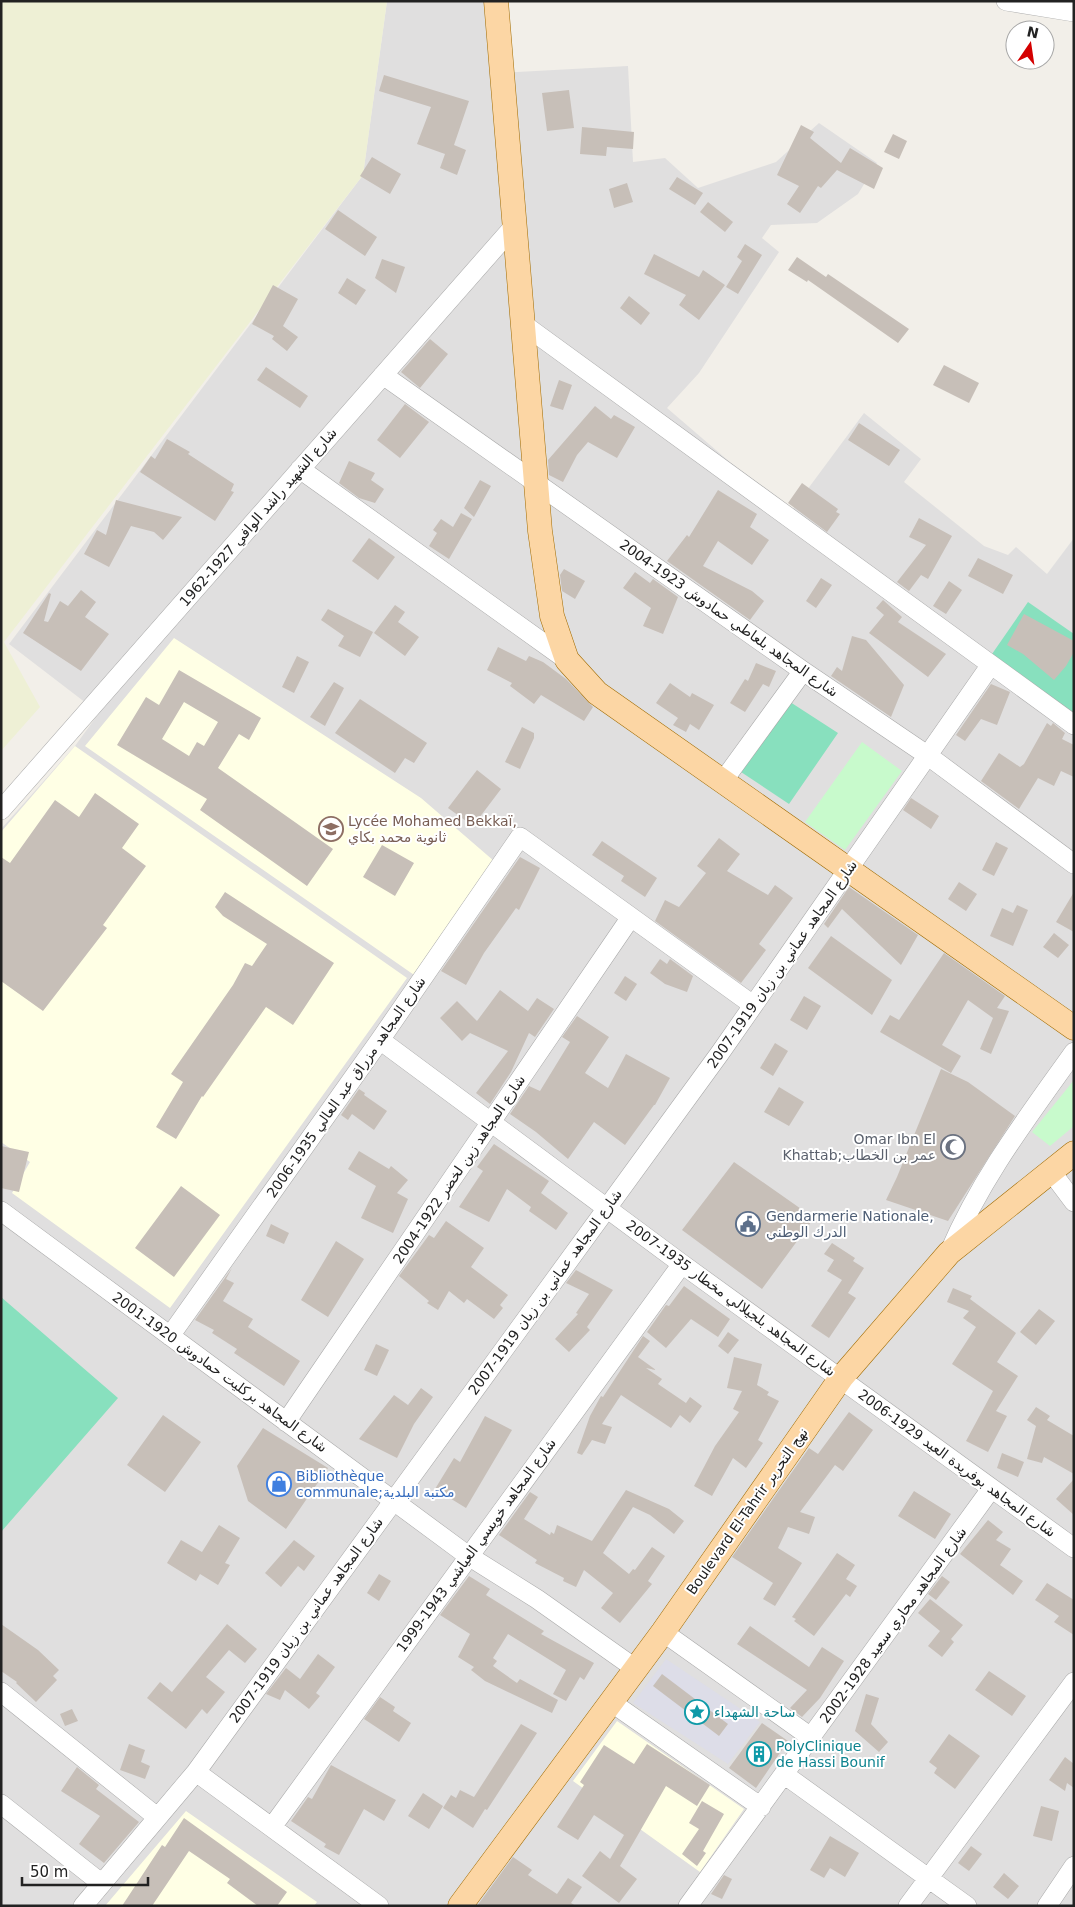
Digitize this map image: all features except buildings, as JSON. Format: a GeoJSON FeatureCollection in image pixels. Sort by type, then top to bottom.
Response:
{"type":"FeatureCollection","features":[{"type":"Feature","properties":{"kind":"main road"},"geometry":{"type":"LineString","coordinates":[[496,1],[540,531],[552,616],[567,660],[597,693],[1074,1028]]}},
{"type":"Feature","properties":{"kind":"main road","name":"Boulevard El-Tahrir نهج التحرير"},"geometry":{"type":"LineString","coordinates":[[460,1906],[636,1669],[840,1378],[949,1253],[1050,1170],[1074,1153]]}},
{"type":"Feature","properties":{"kind":"street"},"geometry":{"type":"LineString","coordinates":[[1006,1],[1074,12]]}},
{"type":"Feature","properties":{"kind":"street","name":"شارع الشهيد راشد الوافي 1927-1962"},"geometry":{"type":"LineString","coordinates":[[1,810],[515,225]]}},
{"type":"Feature","properties":{"kind":"street"},"geometry":{"type":"LineString","coordinates":[[523,324],[1074,726]]}},
{"type":"Feature","properties":{"kind":"street","name":"شارع المجاهد بلعاطي حمادوش 1923-2004"},"geometry":{"type":"LineString","coordinates":[[383,375],[803,671],[927,756],[1074,864]]}},
{"type":"Feature","properties":{"kind":"street"},"geometry":{"type":"LineString","coordinates":[[300,469],[567,660]]}},
{"type":"Feature","properties":{"kind":"street","name":"شارع المجاهد عماني بن زيان 1919-2007"},"geometry":{"type":"LineString","coordinates":[[83,1906],[100,1883],[196,1772],[753,1005],[990,666]]}},
{"type":"Feature","properties":{"kind":"street"},"geometry":{"type":"LineString","coordinates":[[723,781],[803,671]]}},
{"type":"Feature","properties":{"kind":"street","name":"شارع المجاهد مزراق عبد العالي 1935-2006"},"geometry":{"type":"LineString","coordinates":[[170,1336],[380,1040],[520,837],[631,917]]}},
{"type":"Feature","properties":{"kind":"street"},"geometry":{"type":"LineString","coordinates":[[631,917],[753,1005]]}},
{"type":"Feature","properties":{"kind":"street","name":"شارع المجاهد زين لخضر 1922-2004"},"geometry":{"type":"LineString","coordinates":[[286,1422],[631,917]]}},
{"type":"Feature","properties":{"kind":"street","name":"شارع المجاهد بلجيلالي مخطار 1935-2007"},"geometry":{"type":"LineString","coordinates":[[380,1040],[682,1264],[840,1378]]}},
{"type":"Feature","properties":{"kind":"street"},"geometry":{"type":"LineString","coordinates":[[949,1253],[966,1212],[993,1167],[1074,1052]]}},
{"type":"Feature","properties":{"kind":"street"},"geometry":{"type":"LineString","coordinates":[[1050,1170],[1074,1202]]}},
{"type":"Feature","properties":{"kind":"street","name":"شارع المجاهد بركليت حمادوش 1920-2001"},"geometry":{"type":"LineString","coordinates":[[1,1211],[467,1555],[538,1599],[636,1669]]}},
{"type":"Feature","properties":{"kind":"street","name":"شارع المجاهد خويسي العياشي 1943-1999"},"geometry":{"type":"LineString","coordinates":[[272,1827],[467,1555],[682,1264]]}},
{"type":"Feature","properties":{"kind":"street","name":"شارع المجاهد بوفريدة العيد 1929-2006"},"geometry":{"type":"LineString","coordinates":[[840,1378],[1074,1548]]}},
{"type":"Feature","properties":{"kind":"street","name":"شارع المجاهد محاري سعيد 1928-2002"},"geometry":{"type":"LineString","coordinates":[[688,1906],[812,1738],[991,1489]]}},
{"type":"Feature","properties":{"kind":"street"},"geometry":{"type":"LineString","coordinates":[[662,1632],[812,1738]]}},
{"type":"Feature","properties":{"kind":"street"},"geometry":{"type":"LineString","coordinates":[[908,1906],[1074,1682]]}},
{"type":"Feature","properties":{"kind":"street"},"geometry":{"type":"LineString","coordinates":[[1,1692],[157,1817]]}},
{"type":"Feature","properties":{"kind":"street"},"geometry":{"type":"LineString","coordinates":[[611,1702],[762,1806]]}},
{"type":"Feature","properties":{"kind":"street"},"geometry":{"type":"LineString","coordinates":[[196,1772],[379,1906]]}},
{"type":"Feature","properties":{"kind":"street"},"geometry":{"type":"LineString","coordinates":[[785,1775],[967,1906]]}},
{"type":"Feature","properties":{"kind":"street"},"geometry":{"type":"LineString","coordinates":[[1,1804],[100,1883]]}},
{"type":"Feature","properties":{"kind":"street"},"geometry":{"type":"LineString","coordinates":[[1047,1906],[1072,1872]]}},
{"type":"Feature","properties":{"kind":"shaded area"},"geometry":{"type":"Polygon","coordinates":[[[1,1],[387,1],[363,175],[4,642],[40,707],[1,751],[1,1]]]}},
{"type":"Feature","properties":{"kind":"shaded area"},"geometry":{"type":"Polygon","coordinates":[[[387,1],[490,1],[497,73],[628,66],[633,162],[665,158],[698,188],[776,162],[819,123],[877,163],[858,194],[817,223],[771,225],[762,238],[779,252],[699,373],[667,408],[731,463],[793,509],[864,413],[921,459],[904,482],[984,546],[1008,555],[1016,547],[1047,574],[1074,538],[1074,1906],[1,1906],[1,829],[75,746],[99,713],[9,644],[363,175],[387,1]]]}},
{"type":"Feature","properties":{"kind":"shaded area","name":"Lycée Mohamed Bekkaï, ثانوية محمد بكاي"},"geometry":{"type":"Polygon","coordinates":[[[174,638],[421,798],[494,861],[417,977],[85,746],[174,638]]]}},
{"type":"Feature","properties":{"kind":"shaded area"},"geometry":{"type":"Polygon","coordinates":[[[75,746],[407,978],[170,1308],[12,1193],[30,1162],[1,1142],[1,832],[75,746]]]}},
{"type":"Feature","properties":{"kind":"shaded area","name":"ساحة الشهداء"},"geometry":{"type":"Polygon","coordinates":[[[666,1659],[760,1722],[728,1764],[633,1703],[666,1659]]]}},
{"type":"Feature","properties":{"kind":"shaded area"},"geometry":{"type":"Polygon","coordinates":[[[617,1721],[744,1809],[700,1872],[573,1781],[617,1721]]]}},
{"type":"Feature","properties":{"kind":"shaded area"},"geometry":{"type":"Polygon","coordinates":[[[186,1811],[317,1902],[314,1906],[105,1906],[186,1811]]]}},
{"type":"Feature","properties":{"kind":"green space"},"geometry":{"type":"Polygon","coordinates":[[[1028,602],[1074,634],[1074,716],[992,654],[1028,602]]]}},
{"type":"Feature","properties":{"kind":"green space"},"geometry":{"type":"Polygon","coordinates":[[[787,700],[838,733],[789,804],[738,770],[787,700]]]}},
{"type":"Feature","properties":{"kind":"green space"},"geometry":{"type":"Polygon","coordinates":[[[862,742],[902,771],[845,850],[805,822],[862,742]]]}},
{"type":"Feature","properties":{"kind":"green space"},"geometry":{"type":"Polygon","coordinates":[[[1074,1080],[1074,1126],[1050,1146],[1032,1132],[1074,1080]]]}},
{"type":"Feature","properties":{"kind":"green space"},"geometry":{"type":"Polygon","coordinates":[[[1,1297],[118,1398],[1,1532],[1,1297]]]}},
{"type":"Feature","properties":{"kind":"place","name":"Lycée Mohamed Bekkaï, ثانوية محمد بكاي"},"geometry":{"type":"Point","coordinates":[331,829]}},
{"type":"Feature","properties":{"kind":"place","name":"Omar Ibn El Khattab;عمر بن الخطاب"},"geometry":{"type":"Point","coordinates":[953,1147]}},
{"type":"Feature","properties":{"kind":"place","name":"Gendarmerie Nationale, الدرك الوطني"},"geometry":{"type":"Point","coordinates":[748,1224]}},
{"type":"Feature","properties":{"kind":"place","name":"Bibliothèque communale;مكتبة البلدية"},"geometry":{"type":"Point","coordinates":[279,1484]}},
{"type":"Feature","properties":{"kind":"place","name":"ساحة الشهداء"},"geometry":{"type":"Point","coordinates":[697,1712]}},
{"type":"Feature","properties":{"kind":"place","name":"PolyClinique de Hassi Bounif"},"geometry":{"type":"Point","coordinates":[759,1754]}}]}
